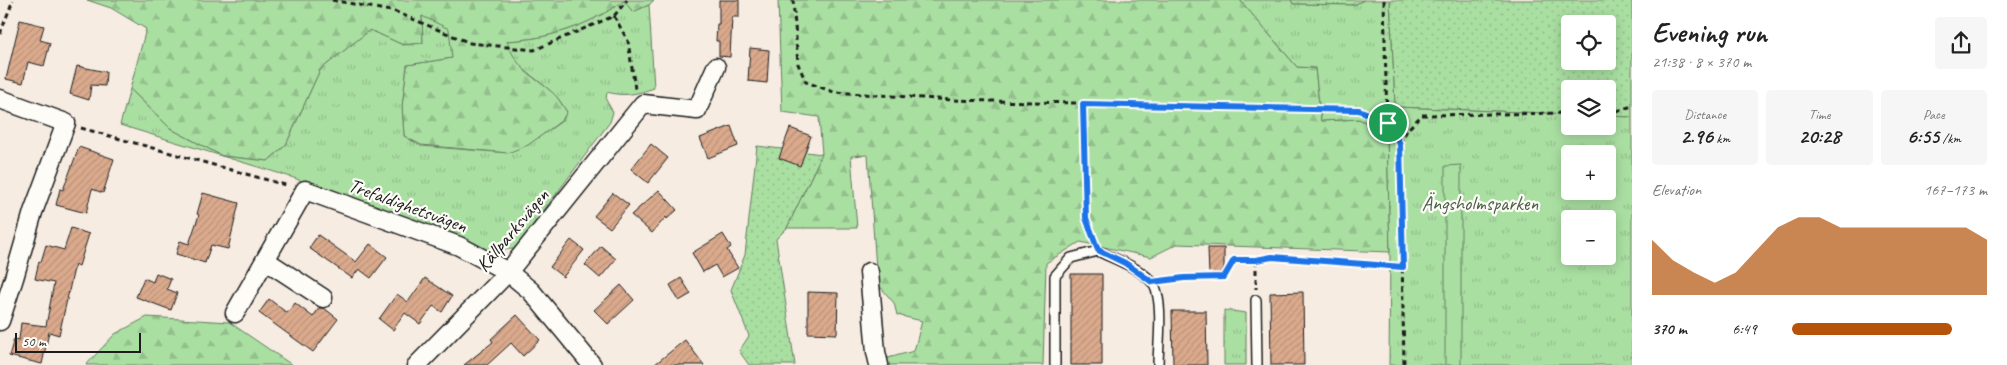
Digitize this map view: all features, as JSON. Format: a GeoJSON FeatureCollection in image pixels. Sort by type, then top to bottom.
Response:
{"type":"FeatureCollection","features":[{"type":"Feature","properties":{"kind":"street","name":"Källparksvägen"},"geometry":{"type":"LineString","coordinates":[[417,365],[508,272],[632,115],[643,104],[697,110],[716,67]]}},
{"type":"Feature","properties":{"kind":"street"},"geometry":{"type":"LineString","coordinates":[[0,99],[66,123],[33,212],[0,321]]}},
{"type":"Feature","properties":{"kind":"street"},"geometry":{"type":"LineString","coordinates":[[235,313],[305,190]]}},
{"type":"Feature","properties":{"kind":"street","name":"Trefaldighetsvägen"},"geometry":{"type":"LineString","coordinates":[[305,190],[458,246],[508,272],[531,291],[592,365]]}},
{"type":"Feature","properties":{"kind":"street"},"geometry":{"type":"LineString","coordinates":[[265,260],[323,298]]}},
{"type":"Feature","properties":{"kind":"street"},"geometry":{"type":"LineString","coordinates":[[869,272],[876,352],[879,365]]}},
{"type":"Feature","properties":{"kind":"lane"},"geometry":{"type":"LineString","coordinates":[[1055,365],[1055,276],[1071,258],[1098,250],[1125,263],[1152,282],[1159,297],[1158,365]]}},
{"type":"Feature","properties":{"kind":"lane"},"geometry":{"type":"LineString","coordinates":[[1256,300],[1257,365]]}},
{"type":"Feature","properties":{"kind":"path"},"geometry":{"type":"LineString","coordinates":[[0,34],[13,0]]}},
{"type":"Feature","properties":{"kind":"path"},"geometry":{"type":"LineString","coordinates":[[332,0],[396,12],[470,43],[534,50],[614,16],[627,0]]}},
{"type":"Feature","properties":{"kind":"path"},"geometry":{"type":"LineString","coordinates":[[793,0],[798,64],[806,82],[834,92],[952,100],[1359,110],[1388,123]]}},
{"type":"Feature","properties":{"kind":"path"},"geometry":{"type":"LineString","coordinates":[[1384,0],[1388,123],[1400,144]]}},
{"type":"Feature","properties":{"kind":"path"},"geometry":{"type":"LineString","coordinates":[[614,16],[628,42],[636,94]]}},
{"type":"Feature","properties":{"kind":"path"},"geometry":{"type":"LineString","coordinates":[[1083,104],[1086,218],[1098,250]]}},
{"type":"Feature","properties":{"kind":"path"},"geometry":{"type":"LineString","coordinates":[[1616,111],[1632,106]]}},
{"type":"Feature","properties":{"kind":"path"},"geometry":{"type":"LineString","coordinates":[[1404,365],[1400,144],[1407,130],[1422,115],[1561,112]]}},
{"type":"Feature","properties":{"kind":"path"},"geometry":{"type":"LineString","coordinates":[[66,123],[305,190]]}},
{"type":"Feature","properties":{"kind":"path"},"geometry":{"type":"LineString","coordinates":[[1152,282],[1184,278],[1224,277],[1234,260],[1256,260],[1272,257],[1403,267]]}},
{"type":"Feature","properties":{"kind":"path"},"geometry":{"type":"LineString","coordinates":[[1256,260],[1256,300]]}},
{"type":"Feature","properties":{"kind":"green space"},"geometry":{"type":"Polygon","coordinates":[[[87,0],[654,0],[649,5],[633,12],[624,2],[596,18],[568,30],[523,40],[507,41],[526,72],[555,94],[567,112],[562,120],[528,146],[508,153],[421,145],[404,136],[402,106],[407,65],[452,58],[422,16],[423,43],[403,45],[370,30],[320,70],[286,145],[268,161],[222,156],[171,129],[130,89],[146,29],[111,8],[87,0]]]}},
{"type":"Feature","properties":{"kind":"green space"},"geometry":{"type":"Polygon","coordinates":[[[778,0],[1240,0],[1297,67],[1315,68],[1321,121],[1359,119],[1387,133],[1390,252],[1177,244],[1151,257],[1080,242],[1046,263],[1043,365],[887,365],[884,359],[914,351],[922,321],[897,315],[894,303],[877,283],[868,155],[851,156],[857,228],[787,228],[822,154],[819,117],[782,112],[778,0]]]}},
{"type":"Feature","properties":{"kind":"green space","name":"Ängsholmsparken"},"geometry":{"type":"Polygon","coordinates":[[[1240,0],[1291,0],[1293,4],[1354,5],[1364,0],[1390,0],[1395,107],[1561,114],[1561,135],[1616,135],[1616,116],[1632,117],[1632,365],[1389,365],[1390,252],[1387,133],[1359,119],[1321,121],[1315,68],[1297,67],[1240,0]]]}},
{"type":"Feature","properties":{"kind":"green space"},"geometry":{"type":"Polygon","coordinates":[[[1291,0],[1364,0],[1354,5],[1293,4],[1291,0]]]}},
{"type":"Feature","properties":{"kind":"green space"},"geometry":{"type":"Polygon","coordinates":[[[1390,0],[1632,0],[1632,117],[1616,116],[1616,80],[1561,80],[1561,114],[1395,107],[1390,0]]]}},
{"type":"Feature","properties":{"kind":"green space"},"geometry":{"type":"Polygon","coordinates":[[[624,1],[633,12],[649,5],[654,88],[630,94],[607,92],[606,100],[613,112],[610,122],[515,249],[487,250],[291,177],[120,125],[130,89],[171,129],[222,156],[268,161],[286,145],[320,70],[370,30],[403,45],[423,43],[422,16],[449,29],[452,58],[407,65],[402,106],[404,136],[421,146],[508,153],[528,145],[562,121],[567,112],[555,95],[520,65],[515,59],[507,41],[523,40],[568,30],[596,18],[624,1]]]}},
{"type":"Feature","properties":{"kind":"green space"},"geometry":{"type":"Polygon","coordinates":[[[757,146],[822,154],[787,228],[776,239],[795,365],[749,365],[739,351],[749,336],[731,290],[745,255],[757,146]]]}},
{"type":"Feature","properties":{"kind":"green space"},"geometry":{"type":"Polygon","coordinates":[[[1461,165],[1461,365],[1445,365],[1445,166],[1461,165]]]}},
{"type":"Feature","properties":{"kind":"green space"},"geometry":{"type":"Polygon","coordinates":[[[1224,310],[1246,313],[1246,365],[1224,365],[1224,310]]]}},
{"type":"Feature","properties":{"kind":"green space"},"geometry":{"type":"Polygon","coordinates":[[[147,317],[229,322],[292,365],[86,365],[115,334],[147,317]]]}},
{"type":"Feature","properties":{"kind":"building"},"geometry":{"type":"Polygon","coordinates":[[[719,0],[739,0],[739,17],[732,17],[730,57],[719,56],[719,41],[716,41],[717,24],[719,24],[719,0]]]}},
{"type":"Feature","properties":{"kind":"building"},"geometry":{"type":"Polygon","coordinates":[[[20,20],[44,26],[40,40],[50,43],[44,66],[28,62],[23,83],[6,79],[20,20]]]}},
{"type":"Feature","properties":{"kind":"building"},"geometry":{"type":"Polygon","coordinates":[[[750,48],[769,50],[767,83],[748,81],[750,48]]]}},
{"type":"Feature","properties":{"kind":"building"},"geometry":{"type":"Polygon","coordinates":[[[77,66],[106,72],[105,86],[91,85],[89,100],[70,94],[77,66]]]}},
{"type":"Feature","properties":{"kind":"building"},"geometry":{"type":"Polygon","coordinates":[[[731,126],[738,146],[708,158],[700,138],[731,126]]]}},
{"type":"Feature","properties":{"kind":"building"},"geometry":{"type":"Polygon","coordinates":[[[790,128],[811,136],[800,166],[779,158],[790,128]]]}},
{"type":"Feature","properties":{"kind":"building"},"geometry":{"type":"Polygon","coordinates":[[[651,144],[668,158],[648,183],[631,169],[651,144]]]}},
{"type":"Feature","properties":{"kind":"building"},"geometry":{"type":"Polygon","coordinates":[[[79,147],[114,159],[103,193],[92,189],[86,213],[56,205],[60,189],[63,190],[79,147]]]}},
{"type":"Feature","properties":{"kind":"building"},"geometry":{"type":"Polygon","coordinates":[[[659,190],[677,210],[667,219],[666,217],[652,233],[631,215],[659,190]]]}},
{"type":"Feature","properties":{"kind":"building"},"geometry":{"type":"Polygon","coordinates":[[[203,193],[239,203],[228,249],[211,245],[205,263],[176,254],[180,241],[189,244],[199,215],[197,214],[203,193]]]}},
{"type":"Feature","properties":{"kind":"building"},"geometry":{"type":"Polygon","coordinates":[[[613,193],[629,205],[610,228],[594,216],[613,193]]]}},
{"type":"Feature","properties":{"kind":"building"},"geometry":{"type":"Polygon","coordinates":[[[71,228],[89,234],[79,266],[75,264],[59,335],[49,332],[42,364],[9,356],[14,339],[19,340],[21,323],[46,326],[54,283],[35,279],[39,261],[41,262],[46,245],[64,250],[71,228]]]}},
{"type":"Feature","properties":{"kind":"building"},"geometry":{"type":"Polygon","coordinates":[[[723,234],[731,247],[727,250],[738,268],[722,277],[715,265],[703,272],[692,253],[723,234]]]}},
{"type":"Feature","properties":{"kind":"building"},"geometry":{"type":"Polygon","coordinates":[[[318,235],[356,262],[370,244],[387,257],[371,278],[359,269],[352,278],[309,248],[318,235]]]}},
{"type":"Feature","properties":{"kind":"building"},"geometry":{"type":"Polygon","coordinates":[[[571,240],[584,250],[563,277],[550,267],[571,240]]]}},
{"type":"Feature","properties":{"kind":"building"},"geometry":{"type":"Polygon","coordinates":[[[601,246],[616,259],[600,278],[585,265],[601,246]]]}},
{"type":"Feature","properties":{"kind":"building"},"geometry":{"type":"Polygon","coordinates":[[[1208,248],[1224,248],[1224,275],[1209,275],[1208,248]]]}},
{"type":"Feature","properties":{"kind":"building"},"geometry":{"type":"Polygon","coordinates":[[[156,273],[171,279],[167,289],[177,293],[171,310],[136,297],[144,278],[153,282],[156,273]]]}},
{"type":"Feature","properties":{"kind":"building"},"geometry":{"type":"Polygon","coordinates":[[[1071,274],[1102,274],[1102,365],[1071,365],[1071,274]]]}},
{"type":"Feature","properties":{"kind":"building"},"geometry":{"type":"Polygon","coordinates":[[[425,278],[452,296],[442,312],[433,306],[420,324],[405,313],[393,330],[379,319],[397,294],[408,302],[425,278]]]}},
{"type":"Feature","properties":{"kind":"building"},"geometry":{"type":"Polygon","coordinates":[[[681,278],[691,294],[679,301],[670,285],[681,278]]]}},
{"type":"Feature","properties":{"kind":"building"},"geometry":{"type":"Polygon","coordinates":[[[621,285],[634,300],[608,324],[594,310],[621,285]]]}},
{"type":"Feature","properties":{"kind":"building"},"geometry":{"type":"Polygon","coordinates":[[[808,292],[838,293],[837,334],[808,333],[808,292]]]}},
{"type":"Feature","properties":{"kind":"building"},"geometry":{"type":"Polygon","coordinates":[[[1303,292],[1304,365],[1271,365],[1270,293],[1303,292]]]}},
{"type":"Feature","properties":{"kind":"building"},"geometry":{"type":"Polygon","coordinates":[[[269,299],[287,313],[295,303],[313,317],[319,308],[324,308],[338,319],[313,352],[259,313],[269,299]]]}},
{"type":"Feature","properties":{"kind":"building"},"geometry":{"type":"Polygon","coordinates":[[[1172,311],[1206,311],[1207,365],[1173,365],[1172,311]]]}},
{"type":"Feature","properties":{"kind":"building"},"geometry":{"type":"Polygon","coordinates":[[[517,315],[540,340],[523,356],[511,343],[487,365],[464,365],[493,342],[491,339],[517,315]]]}},
{"type":"Feature","properties":{"kind":"building"},"geometry":{"type":"Polygon","coordinates":[[[685,340],[704,365],[654,365],[685,340]]]}},
{"type":"Feature","properties":{"kind":"route"},"geometry":{"type":"LineString","coordinates":[[1083,104],[1359,110],[1388,123],[1400,144],[1403,267],[1272,257],[1256,260],[1234,260],[1224,277],[1184,278],[1152,282],[1125,263],[1098,250],[1086,218],[1083,104]]}}]}
